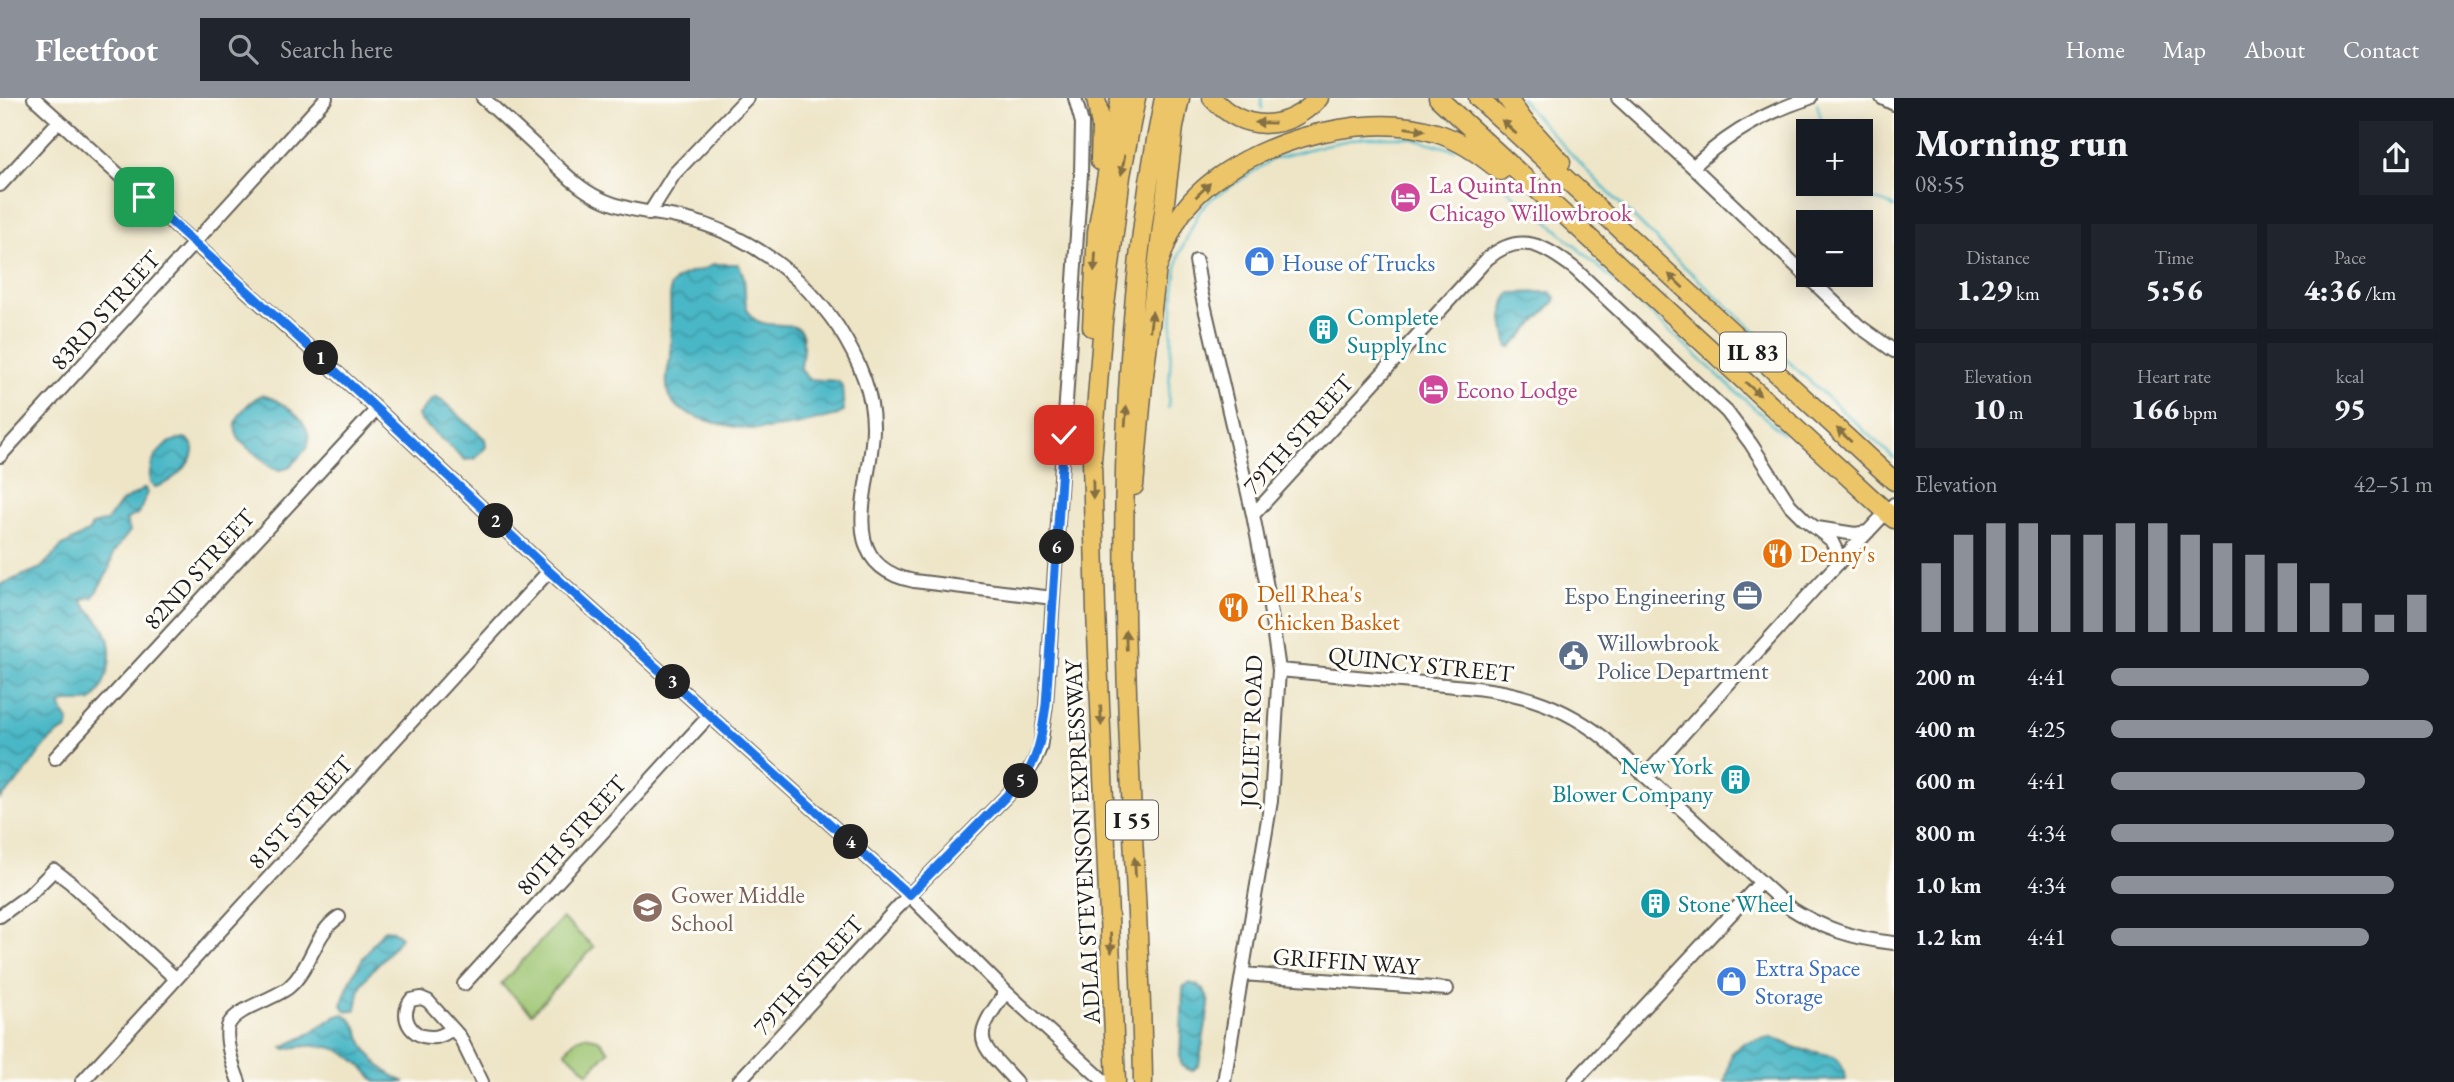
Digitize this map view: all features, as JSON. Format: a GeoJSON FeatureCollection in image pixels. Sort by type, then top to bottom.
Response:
{"type":"FeatureCollection","features":[{"type":"Feature","properties":{"kind":"highway"},"geometry":{"type":"LineString","coordinates":[[1092,461],[1088,398],[1101,127],[1096,98]]}},
{"type":"Feature","properties":{"kind":"highway"},"geometry":{"type":"LineString","coordinates":[[1097,232],[1120,98]]}},
{"type":"Feature","properties":{"kind":"highway","name":"ADLAI STEVENSON EXPRESSWAY"},"geometry":{"type":"LineString","coordinates":[[1116,1082],[1092,461],[1121,176],[1136,98]]}},
{"type":"Feature","properties":{"kind":"highway","name":"ADLAI STEVENSON EXPRESSWAY"},"geometry":{"type":"LineString","coordinates":[[1143,1082],[1143,1021],[1131,789],[1124,558],[1125,430],[1140,237],[1164,98]]}},
{"type":"Feature","properties":{"kind":"highway"},"geometry":{"type":"LineString","coordinates":[[1124,558],[1133,530],[1133,498],[1143,383],[1174,127],[1180,98]]}},
{"type":"Feature","properties":{"kind":"highway"},"geometry":{"type":"LineString","coordinates":[[1212,98],[1232,116],[1262,124],[1278,123],[1295,117],[1319,98]]}},
{"type":"Feature","properties":{"kind":"highway","name":"IL 83"},"geometry":{"type":"LineString","coordinates":[[1438,98],[1594,244],[1892,512]]}},
{"type":"Feature","properties":{"kind":"highway","name":"IL 83"},"geometry":{"type":"LineString","coordinates":[[1478,98],[1894,481]]}},
{"type":"Feature","properties":{"kind":"highway"},"geometry":{"type":"LineString","coordinates":[[1507,98],[1613,223]]}},
{"type":"Feature","properties":{"kind":"highway"},"geometry":{"type":"LineString","coordinates":[[1157,269],[1171,229],[1186,207],[1217,177],[1241,161],[1291,141],[1349,128],[1418,128],[1451,138],[1485,158],[1532,201],[1594,244]]}},
{"type":"Feature","properties":{"kind":"street"},"geometry":{"type":"LineString","coordinates":[[34,98],[377,409],[549,571],[909,895],[1006,992],[1105,1082]]}},
{"type":"Feature","properties":{"kind":"street","name":"83RD STREET"},"geometry":{"type":"LineString","coordinates":[[0,456],[326,98]]}},
{"type":"Feature","properties":{"kind":"street"},"geometry":{"type":"LineString","coordinates":[[483,98],[584,189],[606,201],[649,214],[680,217],[733,236],[763,252],[805,287],[840,330],[858,366],[871,408],[873,426],[861,526],[867,549],[877,565],[896,577],[914,581],[1053,598]]}},
{"type":"Feature","properties":{"kind":"street"},"geometry":{"type":"LineString","coordinates":[[649,214],[674,174],[747,98]]}},
{"type":"Feature","properties":{"kind":"street","name":"79TH STREET"},"geometry":{"type":"LineString","coordinates":[[738,1082],[909,895],[1024,778],[1040,748],[1046,705],[1081,174],[1082,123],[1075,98]]}},
{"type":"Feature","properties":{"kind":"street"},"geometry":{"type":"LineString","coordinates":[[1618,98],[1633,103],[1693,167],[1859,326],[1894,351]]}},
{"type":"Feature","properties":{"kind":"street"},"geometry":{"type":"LineString","coordinates":[[1693,167],[1743,127],[1810,98]]}},
{"type":"Feature","properties":{"kind":"street"},"geometry":{"type":"LineString","coordinates":[[1882,98],[1894,104]]}},
{"type":"Feature","properties":{"kind":"street"},"geometry":{"type":"LineString","coordinates":[[0,185],[59,121]]}},
{"type":"Feature","properties":{"kind":"street","name":"79TH STREET"},"geometry":{"type":"LineString","coordinates":[[1254,515],[1487,259],[1510,245],[1528,243],[1548,250],[1575,269],[1727,412],[1790,505],[1817,528]]}},
{"type":"Feature","properties":{"kind":"street","name":"JOLIET ROAD"},"geometry":{"type":"LineString","coordinates":[[1196,261],[1254,515],[1279,670],[1271,801],[1224,1082]]}},
{"type":"Feature","properties":{"kind":"street","name":"82ND STREET"},"geometry":{"type":"LineString","coordinates":[[55,758],[377,409]]}},
{"type":"Feature","properties":{"kind":"street"},"geometry":{"type":"LineString","coordinates":[[1645,776],[1838,564],[1868,532],[1892,512]]}},
{"type":"Feature","properties":{"kind":"street"},"geometry":{"type":"LineString","coordinates":[[1817,528],[1855,534],[1868,532]]}},
{"type":"Feature","properties":{"kind":"street"},"geometry":{"type":"LineString","coordinates":[[1817,528],[1831,540],[1838,564]]}},
{"type":"Feature","properties":{"kind":"street","name":"81ST STREET"},"geometry":{"type":"LineString","coordinates":[[82,1082],[549,571]]}},
{"type":"Feature","properties":{"kind":"street","name":"QUINCY STREET"},"geometry":{"type":"LineString","coordinates":[[1279,670],[1481,688],[1527,696],[1555,707],[1604,738],[1787,906],[1825,927],[1859,938],[1894,943]]}},
{"type":"Feature","properties":{"kind":"street","name":"80TH STREET"},"geometry":{"type":"LineString","coordinates":[[464,984],[710,715]]}},
{"type":"Feature","properties":{"kind":"street"},"geometry":{"type":"LineString","coordinates":[[0,916],[29,895],[54,870],[176,979]]}},
{"type":"Feature","properties":{"kind":"street"},"geometry":{"type":"LineString","coordinates":[[1574,1082],[1760,883]]}},
{"type":"Feature","properties":{"kind":"street"},"geometry":{"type":"LineString","coordinates":[[239,1082],[227,1037],[229,1024],[237,1016],[289,987],[305,968],[327,925],[339,917]]}},
{"type":"Feature","properties":{"kind":"street","name":"GRIFFIN WAY"},"geometry":{"type":"LineString","coordinates":[[1243,974],[1447,989]]}},
{"type":"Feature","properties":{"kind":"street"},"geometry":{"type":"LineString","coordinates":[[1006,992],[984,1022],[982,1041],[987,1051],[1016,1082]]}},
{"type":"Feature","properties":{"kind":"street"},"geometry":{"type":"LineString","coordinates":[[453,1029],[482,1082]]}},
{"type":"Feature","properties":{"kind":"green space"},"geometry":{"type":"Polygon","coordinates":[[[562,918],[594,947],[532,1013],[501,984],[562,918]]]}},
{"type":"Feature","properties":{"kind":"green space"},"geometry":{"type":"Polygon","coordinates":[[[584,1036],[598,1039],[609,1051],[588,1073],[565,1051],[576,1039],[584,1036]]]}},
{"type":"Feature","properties":{"kind":"water"},"geometry":{"type":"Polygon","coordinates":[[[714,264],[738,264],[744,277],[746,304],[751,316],[763,323],[792,326],[801,332],[801,369],[808,379],[838,381],[842,386],[844,411],[838,415],[800,424],[752,429],[699,418],[677,407],[669,396],[667,385],[671,357],[670,287],[686,274],[714,264]]]}},
{"type":"Feature","properties":{"kind":"water"},"geometry":{"type":"Polygon","coordinates":[[[1550,292],[1556,297],[1555,301],[1511,348],[1508,347],[1503,318],[1507,298],[1511,293],[1550,292]]]}},
{"type":"Feature","properties":{"kind":"water"},"geometry":{"type":"Polygon","coordinates":[[[262,395],[293,412],[308,433],[309,444],[292,465],[283,470],[268,465],[242,442],[236,431],[241,412],[262,395]]]}},
{"type":"Feature","properties":{"kind":"water"},"geometry":{"type":"Polygon","coordinates":[[[436,398],[485,439],[486,447],[475,459],[465,460],[420,420],[418,415],[436,398]]]}},
{"type":"Feature","properties":{"kind":"water"},"geometry":{"type":"Polygon","coordinates":[[[185,438],[192,444],[191,459],[170,481],[154,487],[150,483],[150,475],[158,453],[170,443],[185,438]]]}},
{"type":"Feature","properties":{"kind":"water"},"geometry":{"type":"Polygon","coordinates":[[[145,488],[147,493],[139,513],[126,520],[130,531],[113,553],[109,570],[93,597],[82,601],[108,637],[109,666],[102,686],[90,702],[66,702],[60,705],[69,723],[67,729],[48,743],[0,799],[0,585],[41,568],[61,547],[89,531],[92,525],[107,521],[120,503],[145,488]]]}},
{"type":"Feature","properties":{"kind":"water"},"geometry":{"type":"Polygon","coordinates":[[[385,929],[401,937],[362,984],[355,1011],[346,1011],[342,1005],[354,974],[385,929]]]}},
{"type":"Feature","properties":{"kind":"water"},"geometry":{"type":"Polygon","coordinates":[[[1190,983],[1204,991],[1209,1006],[1199,1065],[1192,1071],[1182,1066],[1180,1059],[1183,990],[1184,986],[1190,983]]]}},
{"type":"Feature","properties":{"kind":"water"},"geometry":{"type":"Polygon","coordinates":[[[344,1014],[355,1024],[367,1051],[376,1062],[405,1082],[376,1082],[356,1061],[337,1049],[314,1046],[286,1049],[282,1047],[344,1014]]]}},
{"type":"Feature","properties":{"kind":"water"},"geometry":{"type":"Polygon","coordinates":[[[1770,1037],[1836,1059],[1846,1080],[1725,1082],[1732,1052],[1744,1043],[1770,1037]]]}},
{"type":"Feature","properties":{"kind":"waterway"},"geometry":{"type":"LineString","coordinates":[[1261,98],[1262,109]]}},
{"type":"Feature","properties":{"kind":"waterway"},"geometry":{"type":"LineString","coordinates":[[1521,98],[1592,176],[1675,258],[1894,458]]}},
{"type":"Feature","properties":{"kind":"waterway"},"geometry":{"type":"LineString","coordinates":[[1817,103],[1821,119]]}},
{"type":"Feature","properties":{"kind":"waterway"},"geometry":{"type":"LineString","coordinates":[[1168,408],[1174,289],[1179,255],[1199,212],[1211,199],[1273,159],[1324,145],[1365,137],[1409,137],[1455,150]]}},
{"type":"Feature","properties":{"kind":"waterway"},"geometry":{"type":"LineString","coordinates":[[1495,177],[1523,204],[1530,205],[1783,434]]}},
{"type":"Feature","properties":{"kind":"waterway"},"geometry":{"type":"LineString","coordinates":[[1857,196],[1894,207]]}},
{"type":"Feature","properties":{"kind":"place","name":"La Quinta Inn Chicago Willowbrook"},"geometry":{"type":"Point","coordinates":[1406,198]}},
{"type":"Feature","properties":{"kind":"place","name":"House of Trucks"},"geometry":{"type":"Point","coordinates":[1259,262]}},
{"type":"Feature","properties":{"kind":"place","name":"Complete Supply Inc"},"geometry":{"type":"Point","coordinates":[1324,330]}},
{"type":"Feature","properties":{"kind":"place","name":"Econo Lodge"},"geometry":{"type":"Point","coordinates":[1433,389]}},
{"type":"Feature","properties":{"kind":"place","name":"Denny's"},"geometry":{"type":"Point","coordinates":[1777,553]}},
{"type":"Feature","properties":{"kind":"place","name":"Espo Engineering"},"geometry":{"type":"Point","coordinates":[1748,595]}},
{"type":"Feature","properties":{"kind":"place","name":"Dell Rhea's Chicken Basket"},"geometry":{"type":"Point","coordinates":[1234,607]}},
{"type":"Feature","properties":{"kind":"place","name":"Willowbrook Police Department"},"geometry":{"type":"Point","coordinates":[1574,656]}},
{"type":"Feature","properties":{"kind":"place","name":"New York Blower Company"},"geometry":{"type":"Point","coordinates":[1736,779]}},
{"type":"Feature","properties":{"kind":"place","name":"Stone Wheel"},"geometry":{"type":"Point","coordinates":[1655,903]}},
{"type":"Feature","properties":{"kind":"place","name":"Gower Middle School"},"geometry":{"type":"Point","coordinates":[648,908]}},
{"type":"Feature","properties":{"kind":"place","name":"Extra Space Storage"},"geometry":{"type":"Point","coordinates":[1732,981]}},
{"type":"Feature","properties":{"kind":"route"},"geometry":{"type":"LineString","coordinates":[[144,197],[366,399],[549,571],[909,895],[1024,778],[1040,748],[1053,615],[1064,435]]}}]}
